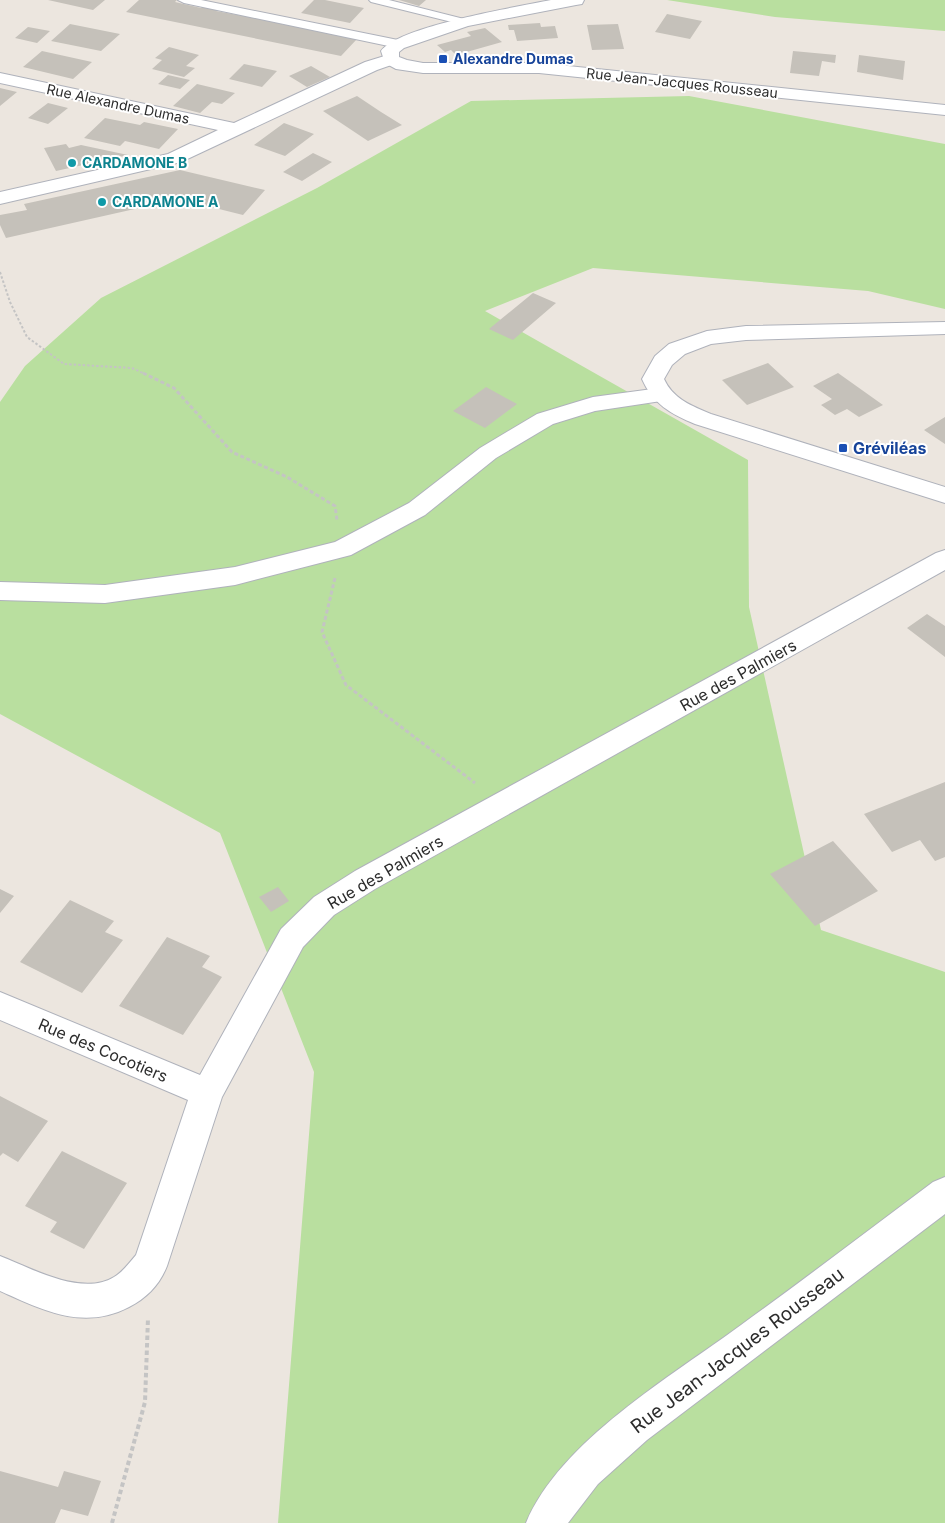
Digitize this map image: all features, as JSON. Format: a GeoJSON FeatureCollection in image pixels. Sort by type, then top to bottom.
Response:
{"type":"FeatureCollection","features":[{"type":"Feature","properties":{"kind":"street","name":"Rue Alexandre Dumas"},"geometry":{"type":"LineString","coordinates":[[0,198],[174,158],[371,66],[394,52],[464,22],[576,0]]}},
{"type":"Feature","properties":{"kind":"street","name":"Rue Jean-Jacques Rousseau"},"geometry":{"type":"LineString","coordinates":[[394,52],[402,65],[423,68],[539,68],[945,110]]}},
{"type":"Feature","properties":{"kind":"street","name":"Rue Alexandre Dumas"},"geometry":{"type":"LineString","coordinates":[[0,78],[237,130]]}},
{"type":"Feature","properties":{"kind":"street"},"geometry":{"type":"LineString","coordinates":[[945,328],[746,333],[707,338],[677,349],[663,361],[653,379],[660,395],[675,407],[703,419],[945,495]]}},
{"type":"Feature","properties":{"kind":"street"},"geometry":{"type":"LineString","coordinates":[[0,591],[105,594],[234,576],[342,549],[417,509],[488,453],[545,419],[593,404],[660,395]]}},
{"type":"Feature","properties":{"kind":"street","name":"Rue des Palmiers"},"geometry":{"type":"LineString","coordinates":[[0,1273],[51,1294],[77,1302],[107,1300],[130,1288],[150,1266],[207,1093],[292,938],[324,906],[365,880],[945,559]]}},
{"type":"Feature","properties":{"kind":"street","name":"Rue des Cocotiers"},"geometry":{"type":"LineString","coordinates":[[0,1006],[207,1093]]}},
{"type":"Feature","properties":{"kind":"street","name":"Rue Jean-Jacques Rousseau"},"geometry":{"type":"LineString","coordinates":[[545,1523],[558,1501],[611,1444],[945,1193]]}},
{"type":"Feature","properties":{"kind":"lane"},"geometry":{"type":"LineString","coordinates":[[184,0],[394,52]]}},
{"type":"Feature","properties":{"kind":"lane"},"geometry":{"type":"LineString","coordinates":[[375,0],[464,22]]}},
{"type":"Feature","properties":{"kind":"path"},"geometry":{"type":"LineString","coordinates":[[0,272],[10,302],[27,337],[64,364],[132,368],[174,388],[232,452],[288,477],[335,506],[342,549],[322,632],[346,685],[503,804]]}},
{"type":"Feature","properties":{"kind":"path"},"geometry":{"type":"LineString","coordinates":[[112,1523],[145,1402],[150,1266]]}},
{"type":"Feature","properties":{"kind":"green space"},"geometry":{"type":"Polygon","coordinates":[[[667,0],[945,0],[945,31],[775,17],[667,0]]]}},
{"type":"Feature","properties":{"kind":"green space"},"geometry":{"type":"Polygon","coordinates":[[[689,96],[945,144],[945,309],[868,291],[593,268],[485,311],[748,460],[749,607],[821,930],[945,972],[945,1523],[278,1523],[314,1072],[220,833],[0,714],[0,402],[25,366],[101,298],[317,188],[471,101],[689,96]]]}},
{"type":"Feature","properties":{"kind":"building"},"geometry":{"type":"Polygon","coordinates":[[[48,0],[105,0],[93,10],[48,0]]]}},
{"type":"Feature","properties":{"kind":"building"},"geometry":{"type":"Polygon","coordinates":[[[139,0],[177,0],[175,2],[201,8],[203,6],[219,9],[216,11],[243,16],[246,14],[261,17],[259,19],[286,25],[288,23],[304,26],[302,28],[330,34],[332,32],[348,35],[346,37],[357,39],[341,56],[126,12],[139,0]]]}},
{"type":"Feature","properties":{"kind":"building"},"geometry":{"type":"Polygon","coordinates":[[[314,0],[325,0],[364,8],[350,23],[301,13],[314,0]]]}},
{"type":"Feature","properties":{"kind":"building"},"geometry":{"type":"Polygon","coordinates":[[[399,0],[426,0],[419,6],[399,0]]]}},
{"type":"Feature","properties":{"kind":"building"},"geometry":{"type":"Polygon","coordinates":[[[667,14],[702,21],[690,39],[655,32],[667,14]]]}},
{"type":"Feature","properties":{"kind":"building"},"geometry":{"type":"Polygon","coordinates":[[[540,23],[541,27],[555,26],[558,38],[517,41],[514,30],[509,30],[508,25],[540,23]]]}},
{"type":"Feature","properties":{"kind":"building"},"geometry":{"type":"Polygon","coordinates":[[[70,24],[120,34],[101,51],[51,41],[70,24]]]}},
{"type":"Feature","properties":{"kind":"building"},"geometry":{"type":"Polygon","coordinates":[[[618,24],[624,49],[592,50],[587,25],[618,24]]]}},
{"type":"Feature","properties":{"kind":"building"},"geometry":{"type":"Polygon","coordinates":[[[28,27],[50,31],[37,43],[15,38],[28,27]]]}},
{"type":"Feature","properties":{"kind":"building"},"geometry":{"type":"Polygon","coordinates":[[[485,28],[502,42],[456,55],[451,50],[445,52],[437,45],[471,36],[467,32],[485,28]]]}},
{"type":"Feature","properties":{"kind":"building"},"geometry":{"type":"Polygon","coordinates":[[[169,47],[199,55],[186,66],[195,68],[184,77],[152,69],[162,60],[155,58],[169,47]]]}},
{"type":"Feature","properties":{"kind":"building"},"geometry":{"type":"Polygon","coordinates":[[[42,51],[92,62],[73,79],[23,67],[42,51]]]}},
{"type":"Feature","properties":{"kind":"building"},"geometry":{"type":"Polygon","coordinates":[[[793,51],[836,55],[835,63],[822,61],[819,76],[790,73],[793,51]]]}},
{"type":"Feature","properties":{"kind":"building"},"geometry":{"type":"Polygon","coordinates":[[[859,55],[905,61],[903,80],[857,72],[859,55]]]}},
{"type":"Feature","properties":{"kind":"building"},"geometry":{"type":"Polygon","coordinates":[[[244,64],[277,71],[262,87],[229,79],[244,64]]]}},
{"type":"Feature","properties":{"kind":"building"},"geometry":{"type":"Polygon","coordinates":[[[311,66],[330,77],[307,87],[289,76],[311,66]]]}},
{"type":"Feature","properties":{"kind":"building"},"geometry":{"type":"Polygon","coordinates":[[[168,75],[190,80],[180,89],[158,84],[168,75]]]}},
{"type":"Feature","properties":{"kind":"building"},"geometry":{"type":"Polygon","coordinates":[[[197,84],[235,93],[222,104],[212,102],[200,113],[173,106],[197,84]]]}},
{"type":"Feature","properties":{"kind":"building"},"geometry":{"type":"Polygon","coordinates":[[[0,88],[17,92],[0,106],[0,88]]]}},
{"type":"Feature","properties":{"kind":"building"},"geometry":{"type":"Polygon","coordinates":[[[357,96],[402,125],[368,141],[323,111],[357,96]]]}},
{"type":"Feature","properties":{"kind":"building"},"geometry":{"type":"Polygon","coordinates":[[[48,103],[68,108],[48,124],[28,118],[48,103]]]}},
{"type":"Feature","properties":{"kind":"building"},"geometry":{"type":"Polygon","coordinates":[[[105,118],[140,125],[144,122],[178,129],[159,149],[125,141],[120,146],[84,138],[105,118]]]}},
{"type":"Feature","properties":{"kind":"building"},"geometry":{"type":"Polygon","coordinates":[[[284,123],[314,134],[285,156],[254,145],[284,123]]]}},
{"type":"Feature","properties":{"kind":"building","name":"CARDAMONE B"},"geometry":{"type":"Polygon","coordinates":[[[66,144],[69,148],[81,145],[128,155],[56,171],[44,148],[66,144]]]}},
{"type":"Feature","properties":{"kind":"building"},"geometry":{"type":"Polygon","coordinates":[[[313,153],[332,162],[302,181],[283,172],[313,153]]]}},
{"type":"Feature","properties":{"kind":"building","name":"CARDAMONE A"},"geometry":{"type":"Polygon","coordinates":[[[180,170],[265,190],[243,215],[179,199],[6,238],[0,225],[0,215],[27,210],[24,204],[180,170]]]}},
{"type":"Feature","properties":{"kind":"building"},"geometry":{"type":"Polygon","coordinates":[[[533,293],[556,303],[513,340],[489,329],[533,293]]]}},
{"type":"Feature","properties":{"kind":"building"},"geometry":{"type":"Polygon","coordinates":[[[768,363],[794,387],[747,405],[722,380],[768,363]]]}},
{"type":"Feature","properties":{"kind":"building"},"geometry":{"type":"Polygon","coordinates":[[[838,373],[883,405],[859,417],[847,409],[835,415],[821,405],[832,399],[813,386],[838,373]]]}},
{"type":"Feature","properties":{"kind":"building"},"geometry":{"type":"Polygon","coordinates":[[[486,387],[517,404],[485,428],[453,411],[486,387]]]}},
{"type":"Feature","properties":{"kind":"building"},"geometry":{"type":"Polygon","coordinates":[[[945,417],[945,444],[924,430],[945,417]]]}},
{"type":"Feature","properties":{"kind":"building"},"geometry":{"type":"Polygon","coordinates":[[[927,614],[945,626],[945,657],[907,628],[927,614]]]}},
{"type":"Feature","properties":{"kind":"building"},"geometry":{"type":"Polygon","coordinates":[[[945,782],[945,857],[935,861],[920,840],[892,852],[864,814],[945,782]]]}},
{"type":"Feature","properties":{"kind":"building"},"geometry":{"type":"Polygon","coordinates":[[[833,841],[878,891],[815,926],[770,874],[833,841]]]}},
{"type":"Feature","properties":{"kind":"building"},"geometry":{"type":"Polygon","coordinates":[[[278,887],[289,901],[271,912],[259,897],[278,887]]]}},
{"type":"Feature","properties":{"kind":"building"},"geometry":{"type":"Polygon","coordinates":[[[0,889],[14,896],[0,913],[0,889]]]}},
{"type":"Feature","properties":{"kind":"building"},"geometry":{"type":"Polygon","coordinates":[[[70,900],[114,921],[105,932],[123,940],[82,993],[20,962],[70,900]]]}},
{"type":"Feature","properties":{"kind":"building"},"geometry":{"type":"Polygon","coordinates":[[[167,937],[210,956],[202,967],[222,977],[183,1035],[119,1006],[167,937]]]}},
{"type":"Feature","properties":{"kind":"building"},"geometry":{"type":"Polygon","coordinates":[[[0,1096],[48,1121],[18,1162],[3,1153],[0,1156],[0,1096]]]}},
{"type":"Feature","properties":{"kind":"building"},"geometry":{"type":"Polygon","coordinates":[[[62,1151],[127,1183],[84,1249],[50,1232],[57,1222],[25,1206],[62,1151]]]}},
{"type":"Feature","properties":{"kind":"building"},"geometry":{"type":"Polygon","coordinates":[[[0,1471],[58,1487],[64,1471],[101,1481],[88,1516],[61,1509],[55,1523],[0,1523],[0,1471]]]}},
{"type":"Feature","properties":{"kind":"place","name":"Alexandre Dumas"},"geometry":{"type":"Point","coordinates":[443,59]}},
{"type":"Feature","properties":{"kind":"place","name":"CARDAMONE B"},"geometry":{"type":"Point","coordinates":[72,163]}},
{"type":"Feature","properties":{"kind":"place","name":"CARDAMONE A"},"geometry":{"type":"Point","coordinates":[102,202]}},
{"type":"Feature","properties":{"kind":"place","name":"Gréviléas"},"geometry":{"type":"Point","coordinates":[843,448]}}]}
